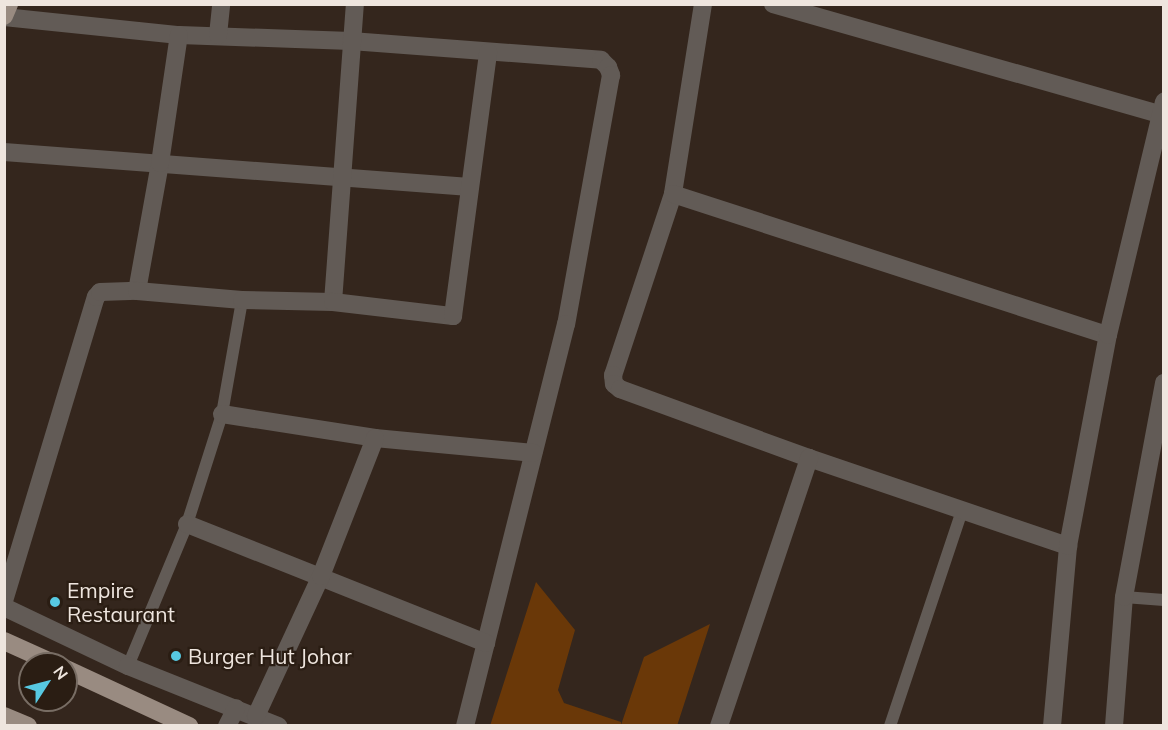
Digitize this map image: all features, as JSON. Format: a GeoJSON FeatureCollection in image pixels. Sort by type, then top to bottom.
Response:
{"type":"FeatureCollection","features":[{"type":"Feature","properties":{"kind":"main road"},"geometry":{"type":"LineString","coordinates":[[4,17],[9,4]]}},
{"type":"Feature","properties":{"kind":"main road"},"geometry":{"type":"LineString","coordinates":[[4,641],[28,652]]}},
{"type":"Feature","properties":{"kind":"main road"},"geometry":{"type":"LineString","coordinates":[[78,675],[189,726]]}},
{"type":"Feature","properties":{"kind":"main road"},"geometry":{"type":"LineString","coordinates":[[4,716],[28,726]]}},
{"type":"Feature","properties":{"kind":"street"},"geometry":{"type":"LineString","coordinates":[[218,34],[221,4]]}},
{"type":"Feature","properties":{"kind":"street"},"geometry":{"type":"LineString","coordinates":[[333,302],[355,4]]}},
{"type":"Feature","properties":{"kind":"street"},"geometry":{"type":"LineString","coordinates":[[703,4],[673,194],[613,375],[614,384],[620,389],[809,458],[1068,546]]}},
{"type":"Feature","properties":{"kind":"street"},"geometry":{"type":"LineString","coordinates":[[773,4],[1162,108],[1108,335],[1068,546],[1052,726]]}},
{"type":"Feature","properties":{"kind":"street"},"geometry":{"type":"LineString","coordinates":[[4,17],[179,35],[218,34],[351,41],[601,60],[609,67],[611,75],[566,324],[465,726]]}},
{"type":"Feature","properties":{"kind":"street"},"geometry":{"type":"LineString","coordinates":[[137,291],[160,163],[179,35]]}},
{"type":"Feature","properties":{"kind":"street"},"geometry":{"type":"LineString","coordinates":[[4,602],[96,297],[106,290],[242,300],[333,302],[453,316],[488,52]]}},
{"type":"Feature","properties":{"kind":"street"},"geometry":{"type":"LineString","coordinates":[[4,152],[470,187]]}},
{"type":"Feature","properties":{"kind":"street"},"geometry":{"type":"LineString","coordinates":[[673,194],[1108,335]]}},
{"type":"Feature","properties":{"kind":"street"},"geometry":{"type":"LineString","coordinates":[[1114,726],[1124,597],[1159,427],[1164,382]]}},
{"type":"Feature","properties":{"kind":"street"},"geometry":{"type":"LineString","coordinates":[[222,414],[375,438],[533,453]]}},
{"type":"Feature","properties":{"kind":"street"},"geometry":{"type":"LineString","coordinates":[[256,716],[321,576],[375,438]]}},
{"type":"Feature","properties":{"kind":"street"},"geometry":{"type":"LineString","coordinates":[[719,726],[809,458]]}},
{"type":"Feature","properties":{"kind":"street"},"geometry":{"type":"LineString","coordinates":[[187,524],[486,643]]}},
{"type":"Feature","properties":{"kind":"street"},"geometry":{"type":"LineString","coordinates":[[4,607],[128,666],[278,726]]}},
{"type":"Feature","properties":{"kind":"street"},"geometry":{"type":"LineString","coordinates":[[227,726],[236,708]]}},
{"type":"Feature","properties":{"kind":"lane"},"geometry":{"type":"LineString","coordinates":[[128,666],[187,524],[222,414],[242,300]]}},
{"type":"Feature","properties":{"kind":"lane"},"geometry":{"type":"LineString","coordinates":[[890,726],[962,511]]}},
{"type":"Feature","properties":{"kind":"lane"},"geometry":{"type":"LineString","coordinates":[[1124,597],[1164,600]]}},
{"type":"Feature","properties":{"kind":"building"},"geometry":{"type":"Polygon","coordinates":[[[536,582],[575,630],[558,690],[564,703],[621,722],[621,725],[644,657],[710,624],[677,726],[490,726],[536,582]]]}},
{"type":"Feature","properties":{"kind":"place","name":"Empire Restaurant"},"geometry":{"type":"Point","coordinates":[55,602]}},
{"type":"Feature","properties":{"kind":"place","name":"Burger Hut Johar"},"geometry":{"type":"Point","coordinates":[176,656]}}]}
